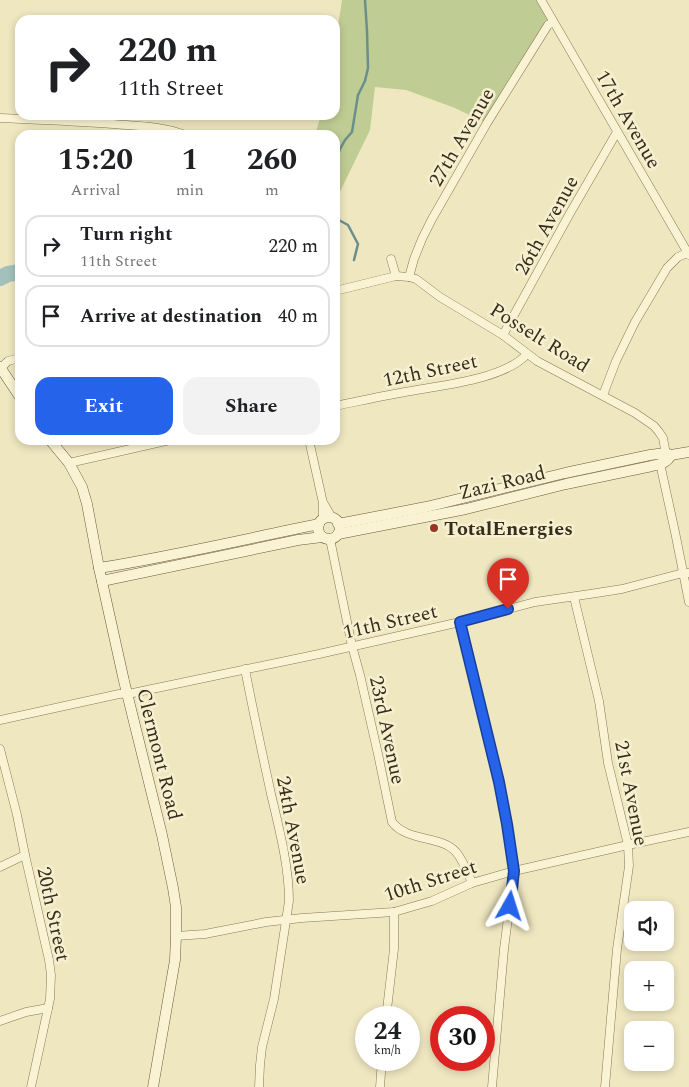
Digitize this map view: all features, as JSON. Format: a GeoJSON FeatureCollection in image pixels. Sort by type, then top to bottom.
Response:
{"type":"FeatureCollection","features":[{"type":"Feature","properties":{"kind":"street","name":"17th Avenue"},"geometry":{"type":"LineString","coordinates":[[540,0],[689,253]]}},
{"type":"Feature","properties":{"kind":"street","name":"27th Avenue"},"geometry":{"type":"LineString","coordinates":[[409,277],[416,252],[432,220],[487,123],[548,25],[554,22]]}},
{"type":"Feature","properties":{"kind":"street"},"geometry":{"type":"LineString","coordinates":[[0,118],[15,118]]}},
{"type":"Feature","properties":{"kind":"street"},"geometry":{"type":"LineString","coordinates":[[61,120],[170,130]]}},
{"type":"Feature","properties":{"kind":"street","name":"26th Avenue"},"geometry":{"type":"LineString","coordinates":[[503,335],[617,132]]}},
{"type":"Feature","properties":{"kind":"street"},"geometry":{"type":"LineString","coordinates":[[603,395],[616,361],[635,322],[667,268],[678,257],[689,253]]}},
{"type":"Feature","properties":{"kind":"street"},"geometry":{"type":"LineString","coordinates":[[391,259],[396,276]]}},
{"type":"Feature","properties":{"kind":"street"},"geometry":{"type":"LineString","coordinates":[[340,290],[396,276],[409,277]]}},
{"type":"Feature","properties":{"kind":"street","name":"Posselt Road"},"geometry":{"type":"LineString","coordinates":[[409,277],[503,335],[537,361],[635,413],[654,426],[659,432],[668,454]]}},
{"type":"Feature","properties":{"kind":"street","name":"12th Street"},"geometry":{"type":"LineString","coordinates":[[340,405],[467,381],[505,370],[528,354]]}},
{"type":"Feature","properties":{"kind":"street"},"geometry":{"type":"LineString","coordinates":[[15,359],[8,361],[0,368],[15,390]]}},
{"type":"Feature","properties":{"kind":"street","name":"Clermont Road"},"geometry":{"type":"LineString","coordinates":[[54,445],[69,463],[82,487],[87,504],[99,568],[175,899],[175,960],[153,1087]]}},
{"type":"Feature","properties":{"kind":"street"},"geometry":{"type":"LineString","coordinates":[[69,463],[148,445]]}},
{"type":"Feature","properties":{"kind":"street","name":"23rd Avenue"},"geometry":{"type":"LineString","coordinates":[[310,445],[329,528],[352,646],[392,822],[403,832],[445,845],[454,850],[461,859],[472,883]]}},
{"type":"Feature","properties":{"kind":"street","name":"Zazi Road"},"geometry":{"type":"LineString","coordinates":[[102,581],[298,540],[329,528],[426,507],[565,472],[689,452]]}},
{"type":"Feature","properties":{"kind":"street"},"geometry":{"type":"LineString","coordinates":[[668,454],[668,460],[662,464],[661,468],[686,573],[689,602]]}},
{"type":"Feature","properties":{"kind":"street","name":"Zazi Road"},"geometry":{"type":"LineString","coordinates":[[99,568],[210,548],[252,537],[466,509],[566,484],[662,464]]}},
{"type":"Feature","properties":{"kind":"street","name":"11th Street"},"geometry":{"type":"LineString","coordinates":[[0,720],[319,654],[460,622],[535,602],[622,589],[686,573]]}},
{"type":"Feature","properties":{"kind":"street","name":"21st Avenue"},"geometry":{"type":"LineString","coordinates":[[574,596],[599,701],[608,764],[628,845],[629,866],[617,949],[605,1087]]}},
{"type":"Feature","properties":{"kind":"street"},"geometry":{"type":"LineString","coordinates":[[460,622],[499,782],[514,871],[504,949],[492,1087]]}},
{"type":"Feature","properties":{"kind":"street","name":"24th Avenue"},"geometry":{"type":"LineString","coordinates":[[245,669],[289,882],[289,900],[274,999],[262,1048],[259,1087]]}},
{"type":"Feature","properties":{"kind":"street","name":"20th Street"},"geometry":{"type":"LineString","coordinates":[[0,749],[16,809],[49,960],[51,989],[31,1087]]}},
{"type":"Feature","properties":{"kind":"street","name":"10th Street"},"geometry":{"type":"LineString","coordinates":[[176,936],[205,934],[266,922],[302,918],[394,912],[432,901],[472,883],[514,871],[689,832]]}},
{"type":"Feature","properties":{"kind":"street"},"geometry":{"type":"LineString","coordinates":[[0,868],[25,855]]}},
{"type":"Feature","properties":{"kind":"street"},"geometry":{"type":"LineString","coordinates":[[387,1006],[394,949],[394,912]]}},
{"type":"Feature","properties":{"kind":"street"},"geometry":{"type":"LineString","coordinates":[[0,1021],[26,1012],[48,1008]]}},
{"type":"Feature","properties":{"kind":"street"},"geometry":{"type":"LineString","coordinates":[[380,1087],[381,1071]]}},
{"type":"Feature","properties":{"kind":"green space"},"geometry":{"type":"Polygon","coordinates":[[[342,0],[540,0],[552,22],[486,123],[455,108],[406,90],[375,87],[370,130],[340,192],[340,130],[316,130],[320,120],[340,120],[340,15],[342,0]]]}},
{"type":"Feature","properties":{"kind":"waterway"},"geometry":{"type":"LineString","coordinates":[[340,149],[352,132],[358,95],[365,81],[368,68],[365,0]]}},
{"type":"Feature","properties":{"kind":"waterway"},"geometry":{"type":"LineString","coordinates":[[340,221],[348,225],[358,244],[354,260]]}},
{"type":"Feature","properties":{"kind":"waterway"},"geometry":{"type":"LineString","coordinates":[[0,278],[15,273]]}},
{"type":"Feature","properties":{"kind":"place","name":"TotalEnergies"},"geometry":{"type":"Point","coordinates":[434,528]}},
{"type":"Feature","properties":{"kind":"route"},"geometry":{"type":"LineString","coordinates":[[508,609],[460,622],[499,782],[507,824],[514,871],[510,906]]}}]}
